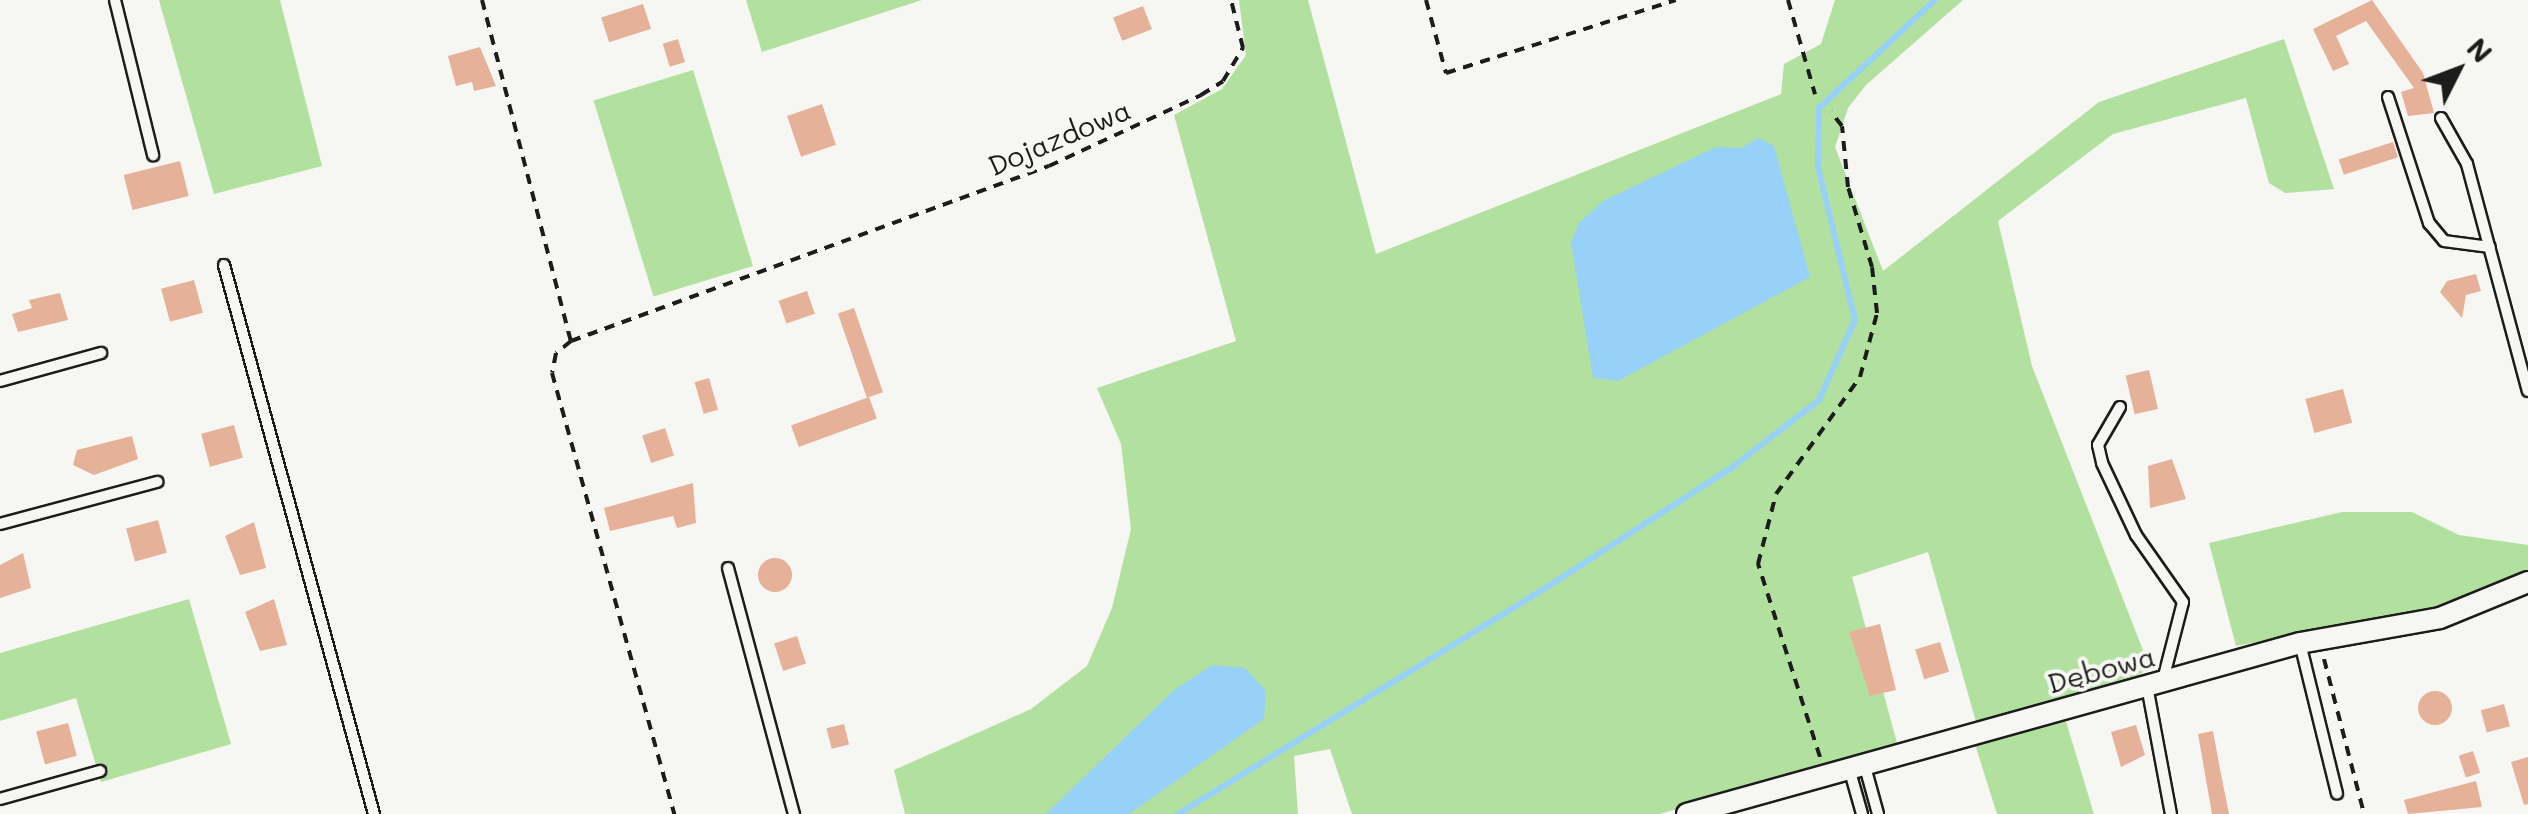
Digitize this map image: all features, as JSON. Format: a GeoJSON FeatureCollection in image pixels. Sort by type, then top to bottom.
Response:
{"type":"FeatureCollection","features":[{"type":"Feature","properties":{"kind":"street","name":"Dębowa"},"geometry":{"type":"LineString","coordinates":[[1688,814],[1856,764],[2310,642],[2440,618],[2528,582]]}},
{"type":"Feature","properties":{"kind":"lane"},"geometry":{"type":"LineString","coordinates":[[115,0],[153,155]]}},
{"type":"Feature","properties":{"kind":"lane"},"geometry":{"type":"LineString","coordinates":[[2388,97],[2429,222],[2444,240],[2490,247]]}},
{"type":"Feature","properties":{"kind":"lane"},"geometry":{"type":"LineString","coordinates":[[2441,118],[2467,164],[2528,391]]}},
{"type":"Feature","properties":{"kind":"lane"},"geometry":{"type":"LineString","coordinates":[[224,265],[374,814]]}},
{"type":"Feature","properties":{"kind":"lane"},"geometry":{"type":"LineString","coordinates":[[0,381],[101,353]]}},
{"type":"Feature","properties":{"kind":"lane"},"geometry":{"type":"LineString","coordinates":[[2120,407],[2104,428],[2102,464],[2136,534],[2183,602],[2155,683],[2171,814]]}},
{"type":"Feature","properties":{"kind":"lane"},"geometry":{"type":"LineString","coordinates":[[0,524],[157,482]]}},
{"type":"Feature","properties":{"kind":"lane"},"geometry":{"type":"LineString","coordinates":[[728,568],[794,814]]}},
{"type":"Feature","properties":{"kind":"lane"},"geometry":{"type":"LineString","coordinates":[[2310,642],[2337,794]]}},
{"type":"Feature","properties":{"kind":"lane"},"geometry":{"type":"LineString","coordinates":[[1856,764],[1862,814]]}},
{"type":"Feature","properties":{"kind":"lane"},"geometry":{"type":"LineString","coordinates":[[1856,764],[1878,814]]}},
{"type":"Feature","properties":{"kind":"lane"},"geometry":{"type":"LineString","coordinates":[[0,799],[100,772]]}},
{"type":"Feature","properties":{"kind":"path"},"geometry":{"type":"LineString","coordinates":[[482,0],[571,341],[556,354],[552,374],[674,814]]}},
{"type":"Feature","properties":{"kind":"path","name":"Dojazdowa"},"geometry":{"type":"LineString","coordinates":[[571,341],[1050,166],[1201,94],[1222,81],[1243,48],[1231,0]]}},
{"type":"Feature","properties":{"kind":"path"},"geometry":{"type":"LineString","coordinates":[[1426,0],[1446,72],[1676,0]]}},
{"type":"Feature","properties":{"kind":"path"},"geometry":{"type":"LineString","coordinates":[[1788,0],[1815,94]]}},
{"type":"Feature","properties":{"kind":"path"},"geometry":{"type":"LineString","coordinates":[[1826,776],[1758,564],[1776,494],[1854,388],[1878,314],[1872,267],[1848,187],[1842,126],[1831,112]]}},
{"type":"Feature","properties":{"kind":"path"},"geometry":{"type":"LineString","coordinates":[[2310,642],[2364,814]]}},
{"type":"Feature","properties":{"kind":"green space"},"geometry":{"type":"Polygon","coordinates":[[[159,0],[280,0],[322,166],[214,194],[159,0]]]}},
{"type":"Feature","properties":{"kind":"green space"},"geometry":{"type":"Polygon","coordinates":[[[746,0],[922,0],[762,52],[746,0]]]}},
{"type":"Feature","properties":{"kind":"green space"},"geometry":{"type":"Polygon","coordinates":[[[1239,0],[1308,0],[1376,254],[1781,94],[1784,64],[1821,44],[1835,0],[1963,0],[1866,85],[1848,108],[1835,147],[1883,271],[2099,102],[2284,39],[2334,189],[2285,193],[2269,183],[2246,98],[2113,134],[1998,221],[2032,366],[2150,668],[2127,682],[1976,722],[1928,552],[1852,577],[1897,743],[1660,814],[1352,814],[1330,749],[1294,756],[1298,814],[905,814],[894,770],[1031,709],[1087,666],[1112,608],[1131,529],[1121,444],[1097,388],[1236,341],[1174,115],[1222,89],[1246,55],[1239,0]]]}},
{"type":"Feature","properties":{"kind":"green space"},"geometry":{"type":"Polygon","coordinates":[[[693,70],[753,266],[653,296],[594,100],[693,70]]]}},
{"type":"Feature","properties":{"kind":"green space"},"geometry":{"type":"Polygon","coordinates":[[[2342,512],[2412,512],[2459,535],[2528,545],[2528,570],[2438,607],[2236,646],[2209,543],[2342,512]]]}},
{"type":"Feature","properties":{"kind":"green space"},"geometry":{"type":"Polygon","coordinates":[[[189,599],[231,744],[101,782],[76,698],[0,721],[0,653],[189,599]]]}},
{"type":"Feature","properties":{"kind":"green space"},"geometry":{"type":"Polygon","coordinates":[[[2064,715],[2094,814],[1997,814],[1974,741],[2064,715]]]}},
{"type":"Feature","properties":{"kind":"water"},"geometry":{"type":"Polygon","coordinates":[[[1758,138],[1774,146],[1810,277],[1618,381],[1593,378],[1571,242],[1579,223],[1603,201],[1716,147],[1741,148],[1758,138]]]}},
{"type":"Feature","properties":{"kind":"water"},"geometry":{"type":"Polygon","coordinates":[[[1212,665],[1245,668],[1266,691],[1264,719],[1129,814],[1046,814],[1173,691],[1212,665]]]}},
{"type":"Feature","properties":{"kind":"building"},"geometry":{"type":"Polygon","coordinates":[[[2372,0],[2423,73],[2434,113],[2408,116],[2401,92],[2414,88],[2366,21],[2336,36],[2349,64],[2333,71],[2313,29],[2372,0]]]}},
{"type":"Feature","properties":{"kind":"building"},"geometry":{"type":"Polygon","coordinates":[[[643,4],[651,29],[609,42],[601,18],[643,4]]]}},
{"type":"Feature","properties":{"kind":"building"},"geometry":{"type":"Polygon","coordinates":[[[1143,6],[1152,29],[1122,41],[1113,17],[1143,6]]]}},
{"type":"Feature","properties":{"kind":"building"},"geometry":{"type":"Polygon","coordinates":[[[678,39],[685,62],[670,67],[663,44],[678,39]]]}},
{"type":"Feature","properties":{"kind":"building"},"geometry":{"type":"Polygon","coordinates":[[[480,47],[496,86],[474,91],[472,82],[456,86],[448,56],[480,47]]]}},
{"type":"Feature","properties":{"kind":"building"},"geometry":{"type":"Polygon","coordinates":[[[822,104],[836,145],[801,157],[787,116],[822,104]]]}},
{"type":"Feature","properties":{"kind":"building"},"geometry":{"type":"Polygon","coordinates":[[[2393,142],[2398,157],[2344,175],[2339,160],[2393,142]]]}},
{"type":"Feature","properties":{"kind":"building"},"geometry":{"type":"Polygon","coordinates":[[[180,161],[189,196],[132,210],[124,175],[180,161]]]}},
{"type":"Feature","properties":{"kind":"building"},"geometry":{"type":"Polygon","coordinates":[[[2476,274],[2481,291],[2466,295],[2462,318],[2440,292],[2447,281],[2476,274]]]}},
{"type":"Feature","properties":{"kind":"building"},"geometry":{"type":"Polygon","coordinates":[[[194,280],[203,313],[170,322],[161,289],[194,280]]]}},
{"type":"Feature","properties":{"kind":"building"},"geometry":{"type":"Polygon","coordinates":[[[807,291],[815,314],[786,323],[779,301],[807,291]]]}},
{"type":"Feature","properties":{"kind":"building"},"geometry":{"type":"Polygon","coordinates":[[[60,293],[68,320],[18,332],[12,314],[32,308],[29,300],[60,293]]]}},
{"type":"Feature","properties":{"kind":"building"},"geometry":{"type":"Polygon","coordinates":[[[854,308],[883,392],[867,398],[838,314],[854,308]]]}},
{"type":"Feature","properties":{"kind":"building"},"geometry":{"type":"Polygon","coordinates":[[[2149,370],[2158,409],[2135,414],[2126,375],[2149,370]]]}},
{"type":"Feature","properties":{"kind":"building"},"geometry":{"type":"Polygon","coordinates":[[[709,378],[718,410],[704,414],[695,382],[709,378]]]}},
{"type":"Feature","properties":{"kind":"building"},"geometry":{"type":"Polygon","coordinates":[[[2343,389],[2352,423],[2314,433],[2305,399],[2343,389]]]}},
{"type":"Feature","properties":{"kind":"building"},"geometry":{"type":"Polygon","coordinates":[[[869,397],[877,419],[799,447],[791,425],[869,397]]]}},
{"type":"Feature","properties":{"kind":"building"},"geometry":{"type":"Polygon","coordinates":[[[234,425],[243,458],[210,467],[201,434],[234,425]]]}},
{"type":"Feature","properties":{"kind":"building"},"geometry":{"type":"Polygon","coordinates":[[[665,428],[674,456],[651,463],[642,435],[665,428]]]}},
{"type":"Feature","properties":{"kind":"building"},"geometry":{"type":"Polygon","coordinates":[[[132,436],[138,459],[94,475],[73,465],[77,450],[132,436]]]}},
{"type":"Feature","properties":{"kind":"building"},"geometry":{"type":"Polygon","coordinates":[[[2172,459],[2186,499],[2150,508],[2148,466],[2172,459]]]}},
{"type":"Feature","properties":{"kind":"building"},"geometry":{"type":"Polygon","coordinates":[[[693,483],[696,523],[677,528],[673,516],[610,531],[604,508],[693,483]]]}},
{"type":"Feature","properties":{"kind":"building"},"geometry":{"type":"Polygon","coordinates":[[[158,520],[167,553],[135,561],[126,529],[158,520]]]}},
{"type":"Feature","properties":{"kind":"building"},"geometry":{"type":"Polygon","coordinates":[[[254,522],[266,568],[240,575],[225,536],[254,522]]]}},
{"type":"Feature","properties":{"kind":"building"},"geometry":{"type":"Polygon","coordinates":[[[23,553],[31,588],[0,598],[0,565],[23,553]]]}},
{"type":"Feature","properties":{"kind":"building"},"geometry":{"type":"Polygon","coordinates":[[[775,558],[787,563],[792,575],[787,587],[775,592],[763,587],[758,575],[763,563],[775,558]]]}},
{"type":"Feature","properties":{"kind":"building"},"geometry":{"type":"Polygon","coordinates":[[[274,599],[287,645],[260,651],[245,612],[274,599]]]}},
{"type":"Feature","properties":{"kind":"building"},"geometry":{"type":"Polygon","coordinates":[[[1880,624],[1896,690],[1870,696],[1849,632],[1880,624]]]}},
{"type":"Feature","properties":{"kind":"building"},"geometry":{"type":"Polygon","coordinates":[[[797,636],[806,664],[783,671],[774,643],[797,636]]]}},
{"type":"Feature","properties":{"kind":"building"},"geometry":{"type":"Polygon","coordinates":[[[1940,642],[1949,672],[1924,679],[1915,650],[1940,642]]]}},
{"type":"Feature","properties":{"kind":"building"},"geometry":{"type":"Polygon","coordinates":[[[2435,691],[2447,696],[2452,708],[2447,720],[2435,725],[2423,720],[2418,708],[2423,696],[2435,691]]]}},
{"type":"Feature","properties":{"kind":"building"},"geometry":{"type":"Polygon","coordinates":[[[2504,704],[2510,726],[2487,732],[2481,710],[2504,704]]]}},
{"type":"Feature","properties":{"kind":"building"},"geometry":{"type":"Polygon","coordinates":[[[68,723],[77,756],[45,764],[36,732],[68,723]]]}},
{"type":"Feature","properties":{"kind":"building"},"geometry":{"type":"Polygon","coordinates":[[[844,724],[849,744],[832,749],[827,728],[844,724]]]}},
{"type":"Feature","properties":{"kind":"building"},"geometry":{"type":"Polygon","coordinates":[[[2136,725],[2145,755],[2121,767],[2111,732],[2136,725]]]}},
{"type":"Feature","properties":{"kind":"building"},"geometry":{"type":"Polygon","coordinates":[[[2213,731],[2229,814],[2212,814],[2198,734],[2213,731]]]}},
{"type":"Feature","properties":{"kind":"building"},"geometry":{"type":"Polygon","coordinates":[[[2473,751],[2480,773],[2466,778],[2459,756],[2473,751]]]}},
{"type":"Feature","properties":{"kind":"building"},"geometry":{"type":"Polygon","coordinates":[[[2528,757],[2528,804],[2524,805],[2511,762],[2528,757]]]}},
{"type":"Feature","properties":{"kind":"building"},"geometry":{"type":"Polygon","coordinates":[[[2476,781],[2482,807],[2408,814],[2404,800],[2476,781]]]}},
{"type":"Feature","properties":{"kind":"waterway"},"geometry":{"type":"LineString","coordinates":[[1178,814],[1547,587],[1734,466],[1819,400],[1855,320],[1818,167],[1819,108],[1935,0]]}}]}
